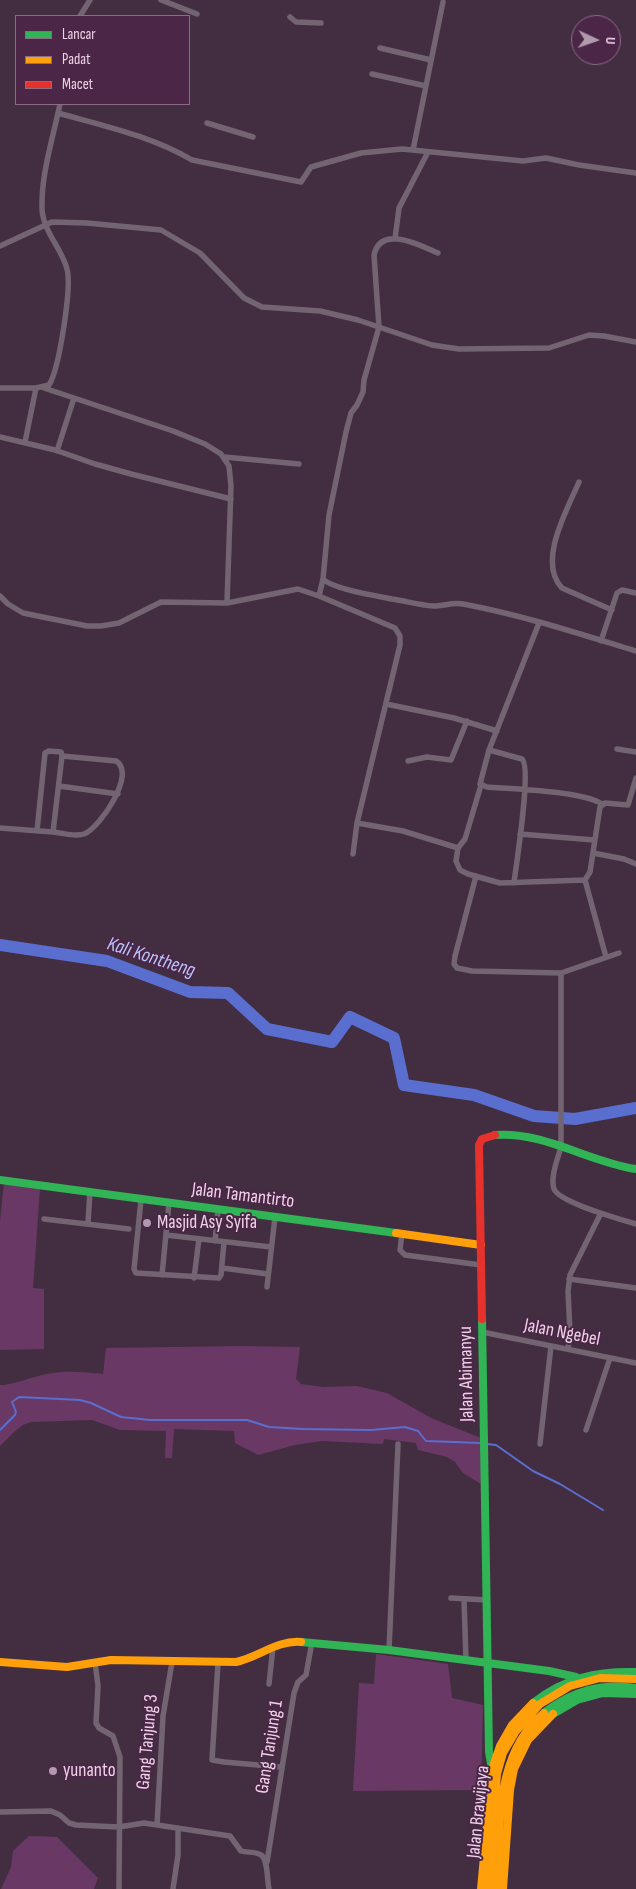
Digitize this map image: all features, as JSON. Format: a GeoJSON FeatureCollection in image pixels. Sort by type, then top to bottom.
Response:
{"type":"FeatureCollection","features":[{"type":"Feature","properties":{"kind":"main road","name":"Jalan Abimanyu"},"geometry":{"type":"LineString","coordinates":[[492,1769],[487,1663],[479,1162],[481,1142],[488,1136],[509,1134],[543,1140],[601,1162],[636,1169]]}},
{"type":"Feature","properties":{"kind":"main road","name":"Jalan Tamantirto"},"geometry":{"type":"LineString","coordinates":[[0,1180],[481,1245]]}},
{"type":"Feature","properties":{"kind":"main road"},"geometry":{"type":"LineString","coordinates":[[0,1662],[68,1666],[111,1660],[218,1663],[246,1660],[287,1642],[312,1642],[389,1650],[576,1677]]}},
{"type":"Feature","properties":{"kind":"main road"},"geometry":{"type":"LineString","coordinates":[[482,1889],[492,1769],[502,1741],[522,1713],[549,1690],[576,1677],[612,1670],[636,1672]]}},
{"type":"Feature","properties":{"kind":"main road","name":"Jalan Brawijaya"},"geometry":{"type":"LineString","coordinates":[[488,1889],[497,1774],[504,1753],[516,1731],[540,1704],[570,1686],[600,1678],[636,1679]]}},
{"type":"Feature","properties":{"kind":"main road","name":"Jalan Brawijaya"},"geometry":{"type":"LineString","coordinates":[[496,1889],[505,1782],[511,1758],[526,1732],[549,1709],[578,1692],[605,1686],[636,1688]]}},
{"type":"Feature","properties":{"kind":"main road"},"geometry":{"type":"LineString","coordinates":[[502,1889],[510,1790],[514,1769],[528,1740],[551,1715],[577,1700],[603,1693],[636,1694]]}},
{"type":"Feature","properties":{"kind":"street"},"geometry":{"type":"LineString","coordinates":[[81,15],[90,0]]}},
{"type":"Feature","properties":{"kind":"street"},"geometry":{"type":"LineString","coordinates":[[161,0],[197,14]]}},
{"type":"Feature","properties":{"kind":"street"},"geometry":{"type":"LineString","coordinates":[[414,150],[443,2]]}},
{"type":"Feature","properties":{"kind":"street"},"geometry":{"type":"LineString","coordinates":[[290,17],[296,22],[321,22]]}},
{"type":"Feature","properties":{"kind":"street"},"geometry":{"type":"LineString","coordinates":[[380,48],[431,60]]}},
{"type":"Feature","properties":{"kind":"street"},"geometry":{"type":"LineString","coordinates":[[372,74],[426,86]]}},
{"type":"Feature","properties":{"kind":"street"},"geometry":{"type":"LineString","coordinates":[[44,388],[51,382],[63,332],[68,292],[67,269],[46,225],[42,211],[52,136],[60,105]]}},
{"type":"Feature","properties":{"kind":"street"},"geometry":{"type":"LineString","coordinates":[[58,113],[135,135],[179,152],[192,160],[301,182],[311,167],[361,153],[380,150],[414,150],[523,160],[546,158],[636,173]]}},
{"type":"Feature","properties":{"kind":"street"},"geometry":{"type":"LineString","coordinates":[[207,123],[253,137]]}},
{"type":"Feature","properties":{"kind":"street"},"geometry":{"type":"LineString","coordinates":[[395,239],[399,208],[428,152]]}},
{"type":"Feature","properties":{"kind":"street"},"geometry":{"type":"LineString","coordinates":[[0,246],[46,225],[58,222],[161,230],[200,253],[244,298],[262,307],[320,311],[379,326],[432,345],[459,349],[549,348],[589,335],[636,342]]}},
{"type":"Feature","properties":{"kind":"street"},"geometry":{"type":"LineString","coordinates":[[319,596],[323,579],[329,516],[344,440],[351,413],[363,392],[364,380],[379,326],[376,249],[383,241],[395,239],[438,253]]}},
{"type":"Feature","properties":{"kind":"street"},"geometry":{"type":"LineString","coordinates":[[0,388],[44,388],[173,431],[213,448],[224,457],[230,473],[231,499],[228,603]]}},
{"type":"Feature","properties":{"kind":"street"},"geometry":{"type":"LineString","coordinates":[[25,442],[36,388]]}},
{"type":"Feature","properties":{"kind":"street"},"geometry":{"type":"LineString","coordinates":[[57,451],[74,398]]}},
{"type":"Feature","properties":{"kind":"street"},"geometry":{"type":"LineString","coordinates":[[0,437],[57,451],[122,472],[231,499]]}},
{"type":"Feature","properties":{"kind":"street"},"geometry":{"type":"LineString","coordinates":[[224,457],[299,464]]}},
{"type":"Feature","properties":{"kind":"street"},"geometry":{"type":"LineString","coordinates":[[579,482],[555,544],[552,558],[553,571],[558,584],[562,588],[612,610]]}},
{"type":"Feature","properties":{"kind":"street"},"geometry":{"type":"LineString","coordinates":[[323,579],[329,583],[378,596],[434,606],[458,604],[539,624],[636,652]]}},
{"type":"Feature","properties":{"kind":"street"},"geometry":{"type":"LineString","coordinates":[[0,596],[8,604],[23,613],[94,626],[119,623],[161,602],[228,603],[290,590],[301,590],[386,623],[398,631],[400,645],[357,823],[353,854]]}},
{"type":"Feature","properties":{"kind":"street"},"geometry":{"type":"LineString","coordinates":[[602,641],[618,592],[622,590],[636,593]]}},
{"type":"Feature","properties":{"kind":"street"},"geometry":{"type":"LineString","coordinates":[[539,624],[489,750],[480,779],[481,786],[465,839],[458,848],[456,862],[458,867],[463,872],[495,882],[585,880],[589,875],[598,811],[602,804]]}},
{"type":"Feature","properties":{"kind":"street"},"geometry":{"type":"LineString","coordinates":[[386,704],[468,721],[497,731]]}},
{"type":"Feature","properties":{"kind":"street"},"geometry":{"type":"LineString","coordinates":[[408,761],[427,757],[451,760],[468,721]]}},
{"type":"Feature","properties":{"kind":"street"},"geometry":{"type":"LineString","coordinates":[[616,749],[636,752]]}},
{"type":"Feature","properties":{"kind":"street"},"geometry":{"type":"LineString","coordinates":[[489,750],[525,761],[526,790],[514,883]]}},
{"type":"Feature","properties":{"kind":"street"},"geometry":{"type":"LineString","coordinates":[[36,831],[45,754],[48,751],[62,752],[53,832]]}},
{"type":"Feature","properties":{"kind":"street"},"geometry":{"type":"LineString","coordinates":[[0,828],[81,835],[88,832],[114,802],[118,794],[123,771],[120,763],[113,760],[62,756]]}},
{"type":"Feature","properties":{"kind":"street"},"geometry":{"type":"LineString","coordinates":[[481,786],[591,799],[602,804],[628,805],[636,778]]}},
{"type":"Feature","properties":{"kind":"street"},"geometry":{"type":"LineString","coordinates":[[59,786],[118,794]]}},
{"type":"Feature","properties":{"kind":"street"},"geometry":{"type":"LineString","coordinates":[[357,823],[404,832],[458,848]]}},
{"type":"Feature","properties":{"kind":"street"},"geometry":{"type":"LineString","coordinates":[[520,834],[594,840]]}},
{"type":"Feature","properties":{"kind":"street"},"geometry":{"type":"LineString","coordinates":[[593,854],[624,859],[636,864]]}},
{"type":"Feature","properties":{"kind":"street"},"geometry":{"type":"LineString","coordinates":[[476,876],[455,956],[454,964],[457,968],[472,972],[561,972],[619,953]]}},
{"type":"Feature","properties":{"kind":"street"},"geometry":{"type":"LineString","coordinates":[[585,880],[606,957]]}},
{"type":"Feature","properties":{"kind":"street"},"geometry":{"type":"LineString","coordinates":[[561,972],[561,1146],[554,1182],[557,1194],[564,1199],[636,1224]]}},
{"type":"Feature","properties":{"kind":"street"},"geometry":{"type":"LineString","coordinates":[[88,1224],[90,1192]]}},
{"type":"Feature","properties":{"kind":"street"},"geometry":{"type":"LineString","coordinates":[[141,1200],[134,1271],[140,1274],[219,1278],[222,1268],[224,1242]]}},
{"type":"Feature","properties":{"kind":"street"},"geometry":{"type":"LineString","coordinates":[[162,1275],[169,1203]]}},
{"type":"Feature","properties":{"kind":"street"},"geometry":{"type":"LineString","coordinates":[[215,1241],[218,1210]]}},
{"type":"Feature","properties":{"kind":"street"},"geometry":{"type":"LineString","coordinates":[[568,1349],[571,1324],[569,1279],[601,1213]]}},
{"type":"Feature","properties":{"kind":"street"},"geometry":{"type":"LineString","coordinates":[[267,1287],[275,1217]]}},
{"type":"Feature","properties":{"kind":"street"},"geometry":{"type":"LineString","coordinates":[[44,1219],[129,1229]]}},
{"type":"Feature","properties":{"kind":"street"},"geometry":{"type":"LineString","coordinates":[[402,1234],[400,1250],[405,1255],[481,1266]]}},
{"type":"Feature","properties":{"kind":"street"},"geometry":{"type":"LineString","coordinates":[[166,1235],[271,1247]]}},
{"type":"Feature","properties":{"kind":"street"},"geometry":{"type":"LineString","coordinates":[[194,1278],[198,1239]]}},
{"type":"Feature","properties":{"kind":"street"},"geometry":{"type":"LineString","coordinates":[[222,1268],[268,1274]]}},
{"type":"Feature","properties":{"kind":"street"},"geometry":{"type":"LineString","coordinates":[[569,1279],[636,1288]]}},
{"type":"Feature","properties":{"kind":"street","name":"Jalan Ngebel"},"geometry":{"type":"LineString","coordinates":[[482,1332],[636,1363]]}},
{"type":"Feature","properties":{"kind":"street"},"geometry":{"type":"LineString","coordinates":[[540,1444],[551,1346]]}},
{"type":"Feature","properties":{"kind":"street"},"geometry":{"type":"LineString","coordinates":[[586,1430],[610,1358]]}},
{"type":"Feature","properties":{"kind":"street"},"geometry":{"type":"LineString","coordinates":[[389,1650],[398,1444]]}},
{"type":"Feature","properties":{"kind":"street"},"geometry":{"type":"LineString","coordinates":[[451,1598],[487,1600]]}},
{"type":"Feature","properties":{"kind":"street"},"geometry":{"type":"LineString","coordinates":[[464,1598],[466,1661]]}},
{"type":"Feature","properties":{"kind":"street","name":"Gang Tanjung 1"},"geometry":{"type":"LineString","coordinates":[[269,1889],[266,1862],[281,1767],[295,1688],[298,1682],[306,1675],[312,1642]]}},
{"type":"Feature","properties":{"kind":"street"},"geometry":{"type":"LineString","coordinates":[[268,1684],[273,1647]]}},
{"type":"Feature","properties":{"kind":"street"},"geometry":{"type":"LineString","coordinates":[[95,1662],[98,1686],[96,1723],[99,1728],[113,1736],[120,1756],[119,1889]]}},
{"type":"Feature","properties":{"kind":"street","name":"Gang Tanjung 3"},"geometry":{"type":"LineString","coordinates":[[157,1825],[163,1716],[172,1662]]}},
{"type":"Feature","properties":{"kind":"street"},"geometry":{"type":"LineString","coordinates":[[218,1663],[212,1760],[281,1767]]}},
{"type":"Feature","properties":{"kind":"street"},"geometry":{"type":"LineString","coordinates":[[0,1812],[51,1811],[60,1815],[68,1823],[76,1825],[119,1827],[144,1823],[230,1836],[241,1851],[261,1855],[266,1862]]}},
{"type":"Feature","properties":{"kind":"street"},"geometry":{"type":"LineString","coordinates":[[173,1889],[178,1855],[178,1828]]}},
{"type":"Feature","properties":{"kind":"shaded area"},"geometry":{"type":"Polygon","coordinates":[[[4,1183],[40,1188],[33,1288],[44,1289],[44,1349],[0,1350],[0,1221],[4,1183]]]}},
{"type":"Feature","properties":{"kind":"shaded area"},"geometry":{"type":"Polygon","coordinates":[[[300,1347],[296,1379],[301,1384],[323,1387],[357,1386],[387,1393],[431,1418],[481,1438],[481,1484],[463,1473],[455,1462],[447,1457],[418,1450],[416,1443],[384,1439],[383,1444],[322,1441],[295,1445],[258,1455],[235,1443],[234,1431],[174,1429],[172,1458],[165,1458],[166,1431],[120,1430],[92,1420],[31,1422],[23,1425],[0,1446],[0,1385],[61,1372],[103,1374],[106,1348],[300,1347]]]}},
{"type":"Feature","properties":{"kind":"shaded area"},"geometry":{"type":"Polygon","coordinates":[[[376,1654],[448,1664],[452,1698],[483,1705],[481,1790],[353,1791],[359,1683],[374,1684],[376,1654]]]}},
{"type":"Feature","properties":{"kind":"shaded area"},"geometry":{"type":"Polygon","coordinates":[[[29,1836],[57,1837],[98,1878],[94,1889],[1,1889],[11,1867],[13,1851],[29,1836]]]}},
{"type":"Feature","properties":{"kind":"waterway","name":"Kali Kontheng"},"geometry":{"type":"LineString","coordinates":[[0,945],[107,961],[190,992],[228,993],[267,1029],[332,1042],[350,1017],[394,1038],[404,1085],[474,1095],[534,1116],[575,1119],[636,1108]]}},
{"type":"Feature","properties":{"kind":"waterway"},"geometry":{"type":"LineString","coordinates":[[0,1430],[15,1415],[16,1412],[12,1402],[19,1397],[80,1400],[121,1417],[150,1420],[247,1420],[269,1427],[303,1429],[371,1430],[405,1427],[418,1431],[426,1441],[481,1443]]}},
{"type":"Feature","properties":{"kind":"waterway"},"geometry":{"type":"LineString","coordinates":[[487,1444],[496,1445],[533,1471],[560,1484],[603,1510]]}},
{"type":"Feature","properties":{"kind":"traffic: fast"},"geometry":{"type":"LineString","coordinates":[[495,1135],[513,1135],[548,1142],[601,1160],[636,1169]]}},
{"type":"Feature","properties":{"kind":"traffic: fast"},"geometry":{"type":"LineString","coordinates":[[0,1180],[396,1233]]}},
{"type":"Feature","properties":{"kind":"traffic: fast"},"geometry":{"type":"LineString","coordinates":[[482,1319],[489,1752],[492,1769]]}},
{"type":"Feature","properties":{"kind":"traffic: fast"},"geometry":{"type":"LineString","coordinates":[[301,1642],[389,1650],[549,1671],[576,1677]]}},
{"type":"Feature","properties":{"kind":"traffic: fast"},"geometry":{"type":"LineString","coordinates":[[533,1703],[557,1687],[582,1678],[608,1673],[636,1672]]}},
{"type":"Feature","properties":{"kind":"traffic: fast"},"geometry":{"type":"LineString","coordinates":[[544,1713],[565,1699],[587,1690],[611,1687],[636,1688]]}},
{"type":"Feature","properties":{"kind":"traffic: fast"},"geometry":{"type":"LineString","coordinates":[[553,1714],[577,1700],[603,1693],[636,1694]]}},
{"type":"Feature","properties":{"kind":"traffic: slow"},"geometry":{"type":"LineString","coordinates":[[396,1233],[481,1245]]}},
{"type":"Feature","properties":{"kind":"traffic: slow"},"geometry":{"type":"LineString","coordinates":[[0,1662],[67,1667],[111,1660],[236,1662],[276,1646],[301,1642]]}},
{"type":"Feature","properties":{"kind":"traffic: slow"},"geometry":{"type":"LineString","coordinates":[[488,1889],[497,1774],[503,1753],[516,1731],[540,1704],[570,1686],[600,1678],[636,1679]]}},
{"type":"Feature","properties":{"kind":"traffic: slow"},"geometry":{"type":"LineString","coordinates":[[481,1889],[492,1769],[500,1746],[512,1725],[533,1703]]}},
{"type":"Feature","properties":{"kind":"traffic: slow"},"geometry":{"type":"LineString","coordinates":[[496,1889],[500,1818],[508,1771],[516,1750],[528,1730],[544,1713]]}},
{"type":"Feature","properties":{"kind":"traffic: slow"},"geometry":{"type":"LineString","coordinates":[[503,1889],[510,1790],[514,1769],[528,1740],[553,1714]]}},
{"type":"Feature","properties":{"kind":"traffic: jam"},"geometry":{"type":"LineString","coordinates":[[482,1319],[479,1145],[482,1139],[495,1135]]}},
{"type":"Feature","properties":{"kind":"place","name":"Masjid Asy Syifa"},"geometry":{"type":"Point","coordinates":[147,1223]}},
{"type":"Feature","properties":{"kind":"place","name":"yunanto"},"geometry":{"type":"Point","coordinates":[53,1771]}}]}
